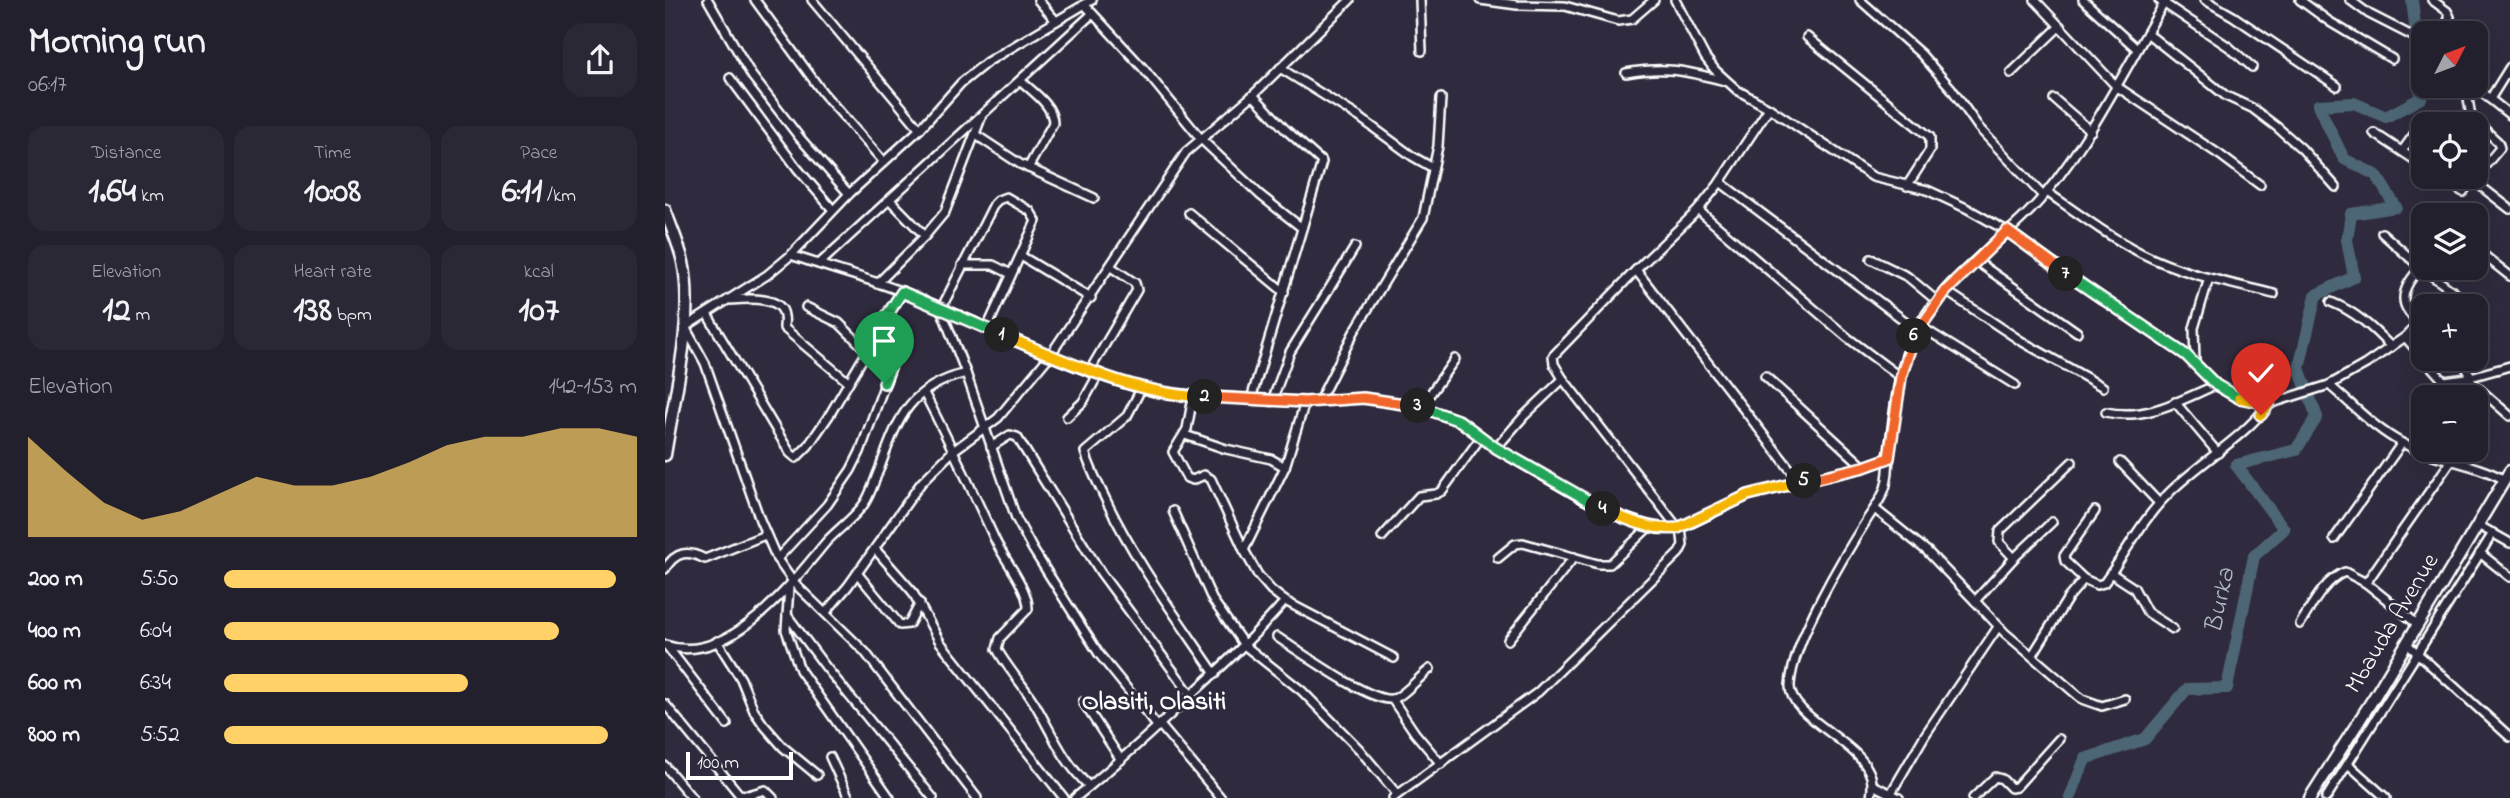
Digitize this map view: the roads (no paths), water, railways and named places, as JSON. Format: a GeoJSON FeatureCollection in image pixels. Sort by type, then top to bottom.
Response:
{"type":"FeatureCollection","features":[{"type":"Feature","properties":{"kind":"street"},"geometry":{"type":"LineString","coordinates":[[708,0],[752,76],[800,138],[849,194]]}},
{"type":"Feature","properties":{"kind":"street"},"geometry":{"type":"LineString","coordinates":[[755,0],[823,93],[883,161]]}},
{"type":"Feature","properties":{"kind":"street"},"geometry":{"type":"LineString","coordinates":[[812,0],[920,129]]}},
{"type":"Feature","properties":{"kind":"street"},"geometry":{"type":"LineString","coordinates":[[1038,0],[1056,20]]}},
{"type":"Feature","properties":{"kind":"street"},"geometry":{"type":"LineString","coordinates":[[685,327],[768,275],[791,255],[849,194],[920,129],[961,83],[987,62],[1092,0]]}},
{"type":"Feature","properties":{"kind":"street"},"geometry":{"type":"LineString","coordinates":[[826,612],[921,483],[953,451],[985,428],[1014,400],[1051,355],[1181,158],[1253,95],[1350,0]]}},
{"type":"Feature","properties":{"kind":"street"},"geometry":{"type":"LineString","coordinates":[[1420,0],[1422,51]]}},
{"type":"Feature","properties":{"kind":"street"},"geometry":{"type":"LineString","coordinates":[[1480,0],[1517,5],[1565,6],[1618,21],[1637,16],[1654,0]]}},
{"type":"Feature","properties":{"kind":"street"},"geometry":{"type":"LineString","coordinates":[[1675,0],[1705,57],[1726,81],[1864,172],[1882,181],[1927,190],[2007,231],[2195,363],[2216,385],[2242,399],[2269,404],[2329,385],[2391,347],[2417,325],[2404,303],[2403,296],[2413,280]]}},
{"type":"Feature","properties":{"kind":"street"},"geometry":{"type":"LineString","coordinates":[[1860,0],[1920,54],[1951,88],[1979,128],[2045,194],[2143,255],[2209,278],[2274,293]]}},
{"type":"Feature","properties":{"kind":"street"},"geometry":{"type":"LineString","coordinates":[[2035,0],[2116,86],[2260,185]]}},
{"type":"Feature","properties":{"kind":"street"},"geometry":{"type":"LineString","coordinates":[[2083,0],[2137,49]]}},
{"type":"Feature","properties":{"kind":"street"},"geometry":{"type":"LineString","coordinates":[[2205,0],[2337,86]]}},
{"type":"Feature","properties":{"kind":"street"},"geometry":{"type":"LineString","coordinates":[[2300,0],[2330,22],[2392,59]]}},
{"type":"Feature","properties":{"kind":"street"},"geometry":{"type":"LineString","coordinates":[[2350,0],[2369,14],[2411,35]]}},
{"type":"Feature","properties":{"kind":"street"},"geometry":{"type":"LineString","coordinates":[[2432,0],[2447,11],[2450,17],[2448,21]]}},
{"type":"Feature","properties":{"kind":"street"},"geometry":{"type":"LineString","coordinates":[[1871,798],[1873,785],[1865,766],[1846,746],[1802,711],[1792,699],[1789,687],[1799,648],[1822,597],[1885,489],[1901,377],[1918,328],[1946,291],[2045,194],[2091,131],[2163,1],[2229,47],[2252,67]]}},
{"type":"Feature","properties":{"kind":"street"},"geometry":{"type":"LineString","coordinates":[[1084,4],[1151,76],[1201,139],[1260,195],[1302,228]]}},
{"type":"Feature","properties":{"kind":"street"},"geometry":{"type":"LineString","coordinates":[[819,264],[1093,13]]}},
{"type":"Feature","properties":{"kind":"street"},"geometry":{"type":"LineString","coordinates":[[2011,73],[2060,26]]}},
{"type":"Feature","properties":{"kind":"street"},"geometry":{"type":"LineString","coordinates":[[2147,33],[2226,96],[2252,108],[2277,127],[2302,149],[2336,187]]}},
{"type":"Feature","properties":{"kind":"street"},"geometry":{"type":"LineString","coordinates":[[1807,37],[1930,137],[1930,150],[1907,186]]}},
{"type":"Feature","properties":{"kind":"street"},"geometry":{"type":"LineString","coordinates":[[2510,67],[2490,99],[2510,115]]}},
{"type":"Feature","properties":{"kind":"street"},"geometry":{"type":"LineString","coordinates":[[1280,68],[1369,123],[1412,156],[1433,168]]}},
{"type":"Feature","properties":{"kind":"street"},"geometry":{"type":"LineString","coordinates":[[1626,72],[1677,69],[1726,81]]}},
{"type":"Feature","properties":{"kind":"street"},"geometry":{"type":"LineString","coordinates":[[730,78],[797,168],[833,210]]}},
{"type":"Feature","properties":{"kind":"street"},"geometry":{"type":"LineString","coordinates":[[1021,81],[1047,106],[1053,117],[1053,123],[1028,168]]}},
{"type":"Feature","properties":{"kind":"street"},"geometry":{"type":"LineString","coordinates":[[1251,399],[1322,162],[1285,129],[1253,95]]}},
{"type":"Feature","properties":{"kind":"street"},"geometry":{"type":"LineString","coordinates":[[1319,401],[1354,332],[1423,218],[1438,146],[1441,98]]}},
{"type":"Feature","properties":{"kind":"street"},"geometry":{"type":"LineString","coordinates":[[2054,99],[2091,131]]}},
{"type":"Feature","properties":{"kind":"street"},"geometry":{"type":"LineString","coordinates":[[1173,511],[1212,599],[1244,645],[1302,691],[1359,749],[1395,796],[1529,700],[1683,545],[1680,527],[1563,379],[1554,365],[1555,353],[1698,210],[1720,183],[1769,108]]}},
{"type":"Feature","properties":{"kind":"street"},"geometry":{"type":"LineString","coordinates":[[877,284],[945,212],[981,117]]}},
{"type":"Feature","properties":{"kind":"street"},"geometry":{"type":"LineString","coordinates":[[2374,133],[2411,157]]}},
{"type":"Feature","properties":{"kind":"street"},"geometry":{"type":"LineString","coordinates":[[2488,133],[2498,142],[2500,148],[2488,162]]}},
{"type":"Feature","properties":{"kind":"street"},"geometry":{"type":"LineString","coordinates":[[976,135],[1028,168],[1094,198]]}},
{"type":"Feature","properties":{"kind":"street"},"geometry":{"type":"LineString","coordinates":[[2402,151],[2411,138]]}},
{"type":"Feature","properties":{"kind":"street"},"geometry":{"type":"LineString","coordinates":[[1720,183],[1918,328],[2015,385]]}},
{"type":"Feature","properties":{"kind":"street"},"geometry":{"type":"LineString","coordinates":[[2488,188],[2510,209]]}},
{"type":"Feature","properties":{"kind":"street"},"geometry":{"type":"LineString","coordinates":[[987,328],[1036,218],[1006,197],[994,204],[941,309],[967,373],[1016,518],[1041,565],[1099,654],[1221,798]]}},
{"type":"Feature","properties":{"kind":"street"},"geometry":{"type":"LineString","coordinates":[[890,200],[925,236]]}},
{"type":"Feature","properties":{"kind":"street"},"geometry":{"type":"LineString","coordinates":[[665,210],[683,261],[686,295],[685,327],[665,455]]}},
{"type":"Feature","properties":{"kind":"street"},"geometry":{"type":"LineString","coordinates":[[1698,210],[1848,338],[1901,377]]}},
{"type":"Feature","properties":{"kind":"street"},"geometry":{"type":"LineString","coordinates":[[1189,213],[1284,292]]}},
{"type":"Feature","properties":{"kind":"street"},"geometry":{"type":"LineString","coordinates":[[2382,233],[2411,257]]}},
{"type":"Feature","properties":{"kind":"street"},"geometry":{"type":"LineString","coordinates":[[1272,401],[1290,352],[1355,247]]}},
{"type":"Feature","properties":{"kind":"street"},"geometry":{"type":"LineString","coordinates":[[791,255],[902,292],[1051,355],[1140,389],[1170,395],[1272,401],[1363,398],[1421,407],[1460,421],[1496,448],[1583,499],[1649,527],[1680,527],[1737,499],[1864,467],[1889,458]]}},
{"type":"Feature","properties":{"kind":"street"},"geometry":{"type":"LineString","coordinates":[[1021,256],[1090,298]]}},
{"type":"Feature","properties":{"kind":"street"},"geometry":{"type":"LineString","coordinates":[[1871,259],[1908,277],[1938,302]]}},
{"type":"Feature","properties":{"kind":"street"},"geometry":{"type":"LineString","coordinates":[[2488,259],[2510,276]]}},
{"type":"Feature","properties":{"kind":"street"},"geometry":{"type":"LineString","coordinates":[[1976,261],[2077,332]]}},
{"type":"Feature","properties":{"kind":"street"},"geometry":{"type":"LineString","coordinates":[[962,265],[993,265],[1011,275]]}},
{"type":"Feature","properties":{"kind":"street"},"geometry":{"type":"LineString","coordinates":[[1090,370],[1137,290],[1135,283],[1111,267]]}},
{"type":"Feature","properties":{"kind":"street"},"geometry":{"type":"LineString","coordinates":[[1636,270],[1800,482]]}},
{"type":"Feature","properties":{"kind":"street"},"geometry":{"type":"LineString","coordinates":[[2195,363],[2194,328],[2209,278]]}},
{"type":"Feature","properties":{"kind":"street"},"geometry":{"type":"LineString","coordinates":[[2440,280],[2457,294]]}},
{"type":"Feature","properties":{"kind":"street"},"geometry":{"type":"LineString","coordinates":[[1946,291],[2013,336],[2102,387]]}},
{"type":"Feature","properties":{"kind":"street"},"geometry":{"type":"LineString","coordinates":[[707,314],[793,456],[799,457],[809,446],[902,292]]}},
{"type":"Feature","properties":{"kind":"street"},"geometry":{"type":"LineString","coordinates":[[728,300],[767,301],[779,306],[784,313],[784,328],[848,382]]}},
{"type":"Feature","properties":{"kind":"street"},"geometry":{"type":"LineString","coordinates":[[2331,302],[2350,310],[2370,325],[2391,347]]}},
{"type":"Feature","properties":{"kind":"street"},"geometry":{"type":"LineString","coordinates":[[806,307],[839,323],[867,351]]}},
{"type":"Feature","properties":{"kind":"street"},"geometry":{"type":"LineString","coordinates":[[777,559],[837,494],[860,452],[901,338],[886,317]]}},
{"type":"Feature","properties":{"kind":"street"},"geometry":{"type":"LineString","coordinates":[[685,327],[705,363],[765,535],[792,585],[826,612],[871,660],[977,798]]}},
{"type":"Feature","properties":{"kind":"street"},"geometry":{"type":"LineString","coordinates":[[2405,337],[2411,344]]}},
{"type":"Feature","properties":{"kind":"street"},"geometry":{"type":"LineString","coordinates":[[1421,407],[1455,359]]}},
{"type":"Feature","properties":{"kind":"street"},"geometry":{"type":"LineString","coordinates":[[2433,371],[2444,380],[2469,377],[2510,366]]}},
{"type":"Feature","properties":{"kind":"street"},"geometry":{"type":"LineString","coordinates":[[2466,371],[2469,377],[2510,416]]}},
{"type":"Feature","properties":{"kind":"street"},"geometry":{"type":"LineString","coordinates":[[666,645],[696,649],[743,627],[763,612],[792,585],[828,540],[866,502],[898,420],[912,401],[944,381],[967,373]]}},
{"type":"Feature","properties":{"kind":"street"},"geometry":{"type":"LineString","coordinates":[[1067,418],[1083,402],[1099,373]]}},
{"type":"Feature","properties":{"kind":"street"},"geometry":{"type":"LineString","coordinates":[[1765,376],[1864,467]]}},
{"type":"Feature","properties":{"kind":"street"},"geometry":{"type":"LineString","coordinates":[[1496,448],[1524,416],[1563,379]]}},
{"type":"Feature","properties":{"kind":"street"},"geometry":{"type":"LineString","coordinates":[[2106,412],[2137,415],[2157,410],[2216,385]]}},
{"type":"Feature","properties":{"kind":"street"},"geometry":{"type":"LineString","coordinates":[[2329,385],[2380,429],[2411,447]]}},
{"type":"Feature","properties":{"kind":"street"},"geometry":{"type":"LineString","coordinates":[[1140,389],[1127,416],[1085,452],[1114,516],[1140,562],[1215,674]]}},
{"type":"Feature","properties":{"kind":"street"},"geometry":{"type":"LineString","coordinates":[[923,393],[1028,604],[1024,614],[1000,638],[997,649],[1031,698],[1070,767],[1089,786]]}},
{"type":"Feature","properties":{"kind":"street"},"geometry":{"type":"LineString","coordinates":[[1193,397],[1185,435],[1173,449],[1175,457],[1189,480],[1204,475],[1211,479],[1258,575],[1285,601],[1394,658]]}},
{"type":"Feature","properties":{"kind":"street"},"geometry":{"type":"LineString","coordinates":[[1244,550],[1285,467],[1305,402]]}},
{"type":"Feature","properties":{"kind":"street"},"geometry":{"type":"LineString","coordinates":[[2175,402],[2218,453]]}},
{"type":"Feature","properties":{"kind":"street"},"geometry":{"type":"LineString","coordinates":[[2095,511],[2064,555],[2065,561],[2084,579],[2100,585],[2111,573],[2138,527],[2159,503],[2245,430],[2269,404]]}},
{"type":"Feature","properties":{"kind":"street"},"geometry":{"type":"LineString","coordinates":[[991,447],[1010,435],[1017,437],[1094,562],[1191,695]]}},
{"type":"Feature","properties":{"kind":"street"},"geometry":{"type":"LineString","coordinates":[[1185,435],[1226,449],[1271,458],[1285,467]]}},
{"type":"Feature","properties":{"kind":"street"},"geometry":{"type":"LineString","coordinates":[[1382,537],[1419,496],[1442,491],[1481,437]]}},
{"type":"Feature","properties":{"kind":"street"},"geometry":{"type":"LineString","coordinates":[[2334,539],[2402,443]]}},
{"type":"Feature","properties":{"kind":"street"},"geometry":{"type":"LineString","coordinates":[[2014,558],[1999,542],[2000,531],[2072,462]]}},
{"type":"Feature","properties":{"kind":"street"},"geometry":{"type":"LineString","coordinates":[[2120,462],[2159,503]]}},
{"type":"Feature","properties":{"kind":"street"},"geometry":{"type":"LineString","coordinates":[[2366,583],[2450,462],[2470,464],[2508,475]]}},
{"type":"Feature","properties":{"kind":"street","name":"Mbauda Avenue"},"geometry":{"type":"LineString","coordinates":[[2310,798],[2508,475]]}},
{"type":"Feature","properties":{"kind":"street"},"geometry":{"type":"LineString","coordinates":[[1875,509],[1927,551],[1998,627],[2088,703],[2110,705],[2125,699]]}},
{"type":"Feature","properties":{"kind":"street"},"geometry":{"type":"LineString","coordinates":[[1975,601],[2052,522]]}},
{"type":"Feature","properties":{"kind":"street"},"geometry":{"type":"LineString","coordinates":[[2478,525],[2510,543]]}},
{"type":"Feature","properties":{"kind":"street"},"geometry":{"type":"LineString","coordinates":[[1498,558],[1518,543],[1598,564],[1610,564],[1649,527]]}},
{"type":"Feature","properties":{"kind":"street"},"geometry":{"type":"LineString","coordinates":[[2326,798],[2493,533]]}},
{"type":"Feature","properties":{"kind":"street"},"geometry":{"type":"LineString","coordinates":[[665,569],[678,555],[694,552],[705,559],[765,535]]}},
{"type":"Feature","properties":{"kind":"street"},"geometry":{"type":"LineString","coordinates":[[875,549],[902,578],[920,603],[940,642],[1064,798]]}},
{"type":"Feature","properties":{"kind":"street"},"geometry":{"type":"LineString","coordinates":[[2480,552],[2510,578]]}},
{"type":"Feature","properties":{"kind":"street"},"geometry":{"type":"LineString","coordinates":[[1508,640],[1574,557]]}},
{"type":"Feature","properties":{"kind":"street"},"geometry":{"type":"LineString","coordinates":[[857,573],[900,625],[909,624],[920,603]]}},
{"type":"Feature","properties":{"kind":"street"},"geometry":{"type":"LineString","coordinates":[[2111,573],[2134,588],[2147,612],[2173,629]]}},
{"type":"Feature","properties":{"kind":"street"},"geometry":{"type":"LineString","coordinates":[[2300,624],[2336,576],[2350,573],[2417,624]]}},
{"type":"Feature","properties":{"kind":"street"},"geometry":{"type":"LineString","coordinates":[[2032,656],[2068,598],[2084,579]]}},
{"type":"Feature","properties":{"kind":"street"},"geometry":{"type":"LineString","coordinates":[[792,585],[787,615],[788,640],[800,670],[890,798]]}},
{"type":"Feature","properties":{"kind":"street"},"geometry":{"type":"LineString","coordinates":[[1075,798],[1215,674],[1285,601]]}},
{"type":"Feature","properties":{"kind":"street"},"geometry":{"type":"LineString","coordinates":[[787,615],[825,666],[933,798]]}},
{"type":"Feature","properties":{"kind":"street"},"geometry":{"type":"LineString","coordinates":[[1891,793],[1998,627]]}},
{"type":"Feature","properties":{"kind":"street"},"geometry":{"type":"LineString","coordinates":[[1277,637],[1352,685],[1370,694],[1392,699],[1401,695],[1430,669]]}},
{"type":"Feature","properties":{"kind":"street"},"geometry":{"type":"LineString","coordinates":[[717,641],[741,679],[754,712],[783,747],[817,775]]}},
{"type":"Feature","properties":{"kind":"street"},"geometry":{"type":"LineString","coordinates":[[2406,643],[2510,737]]}},
{"type":"Feature","properties":{"kind":"street"},"geometry":{"type":"LineString","coordinates":[[666,645],[727,724]]}},
{"type":"Feature","properties":{"kind":"street"},"geometry":{"type":"LineString","coordinates":[[1392,699],[1415,733],[1441,764]]}},
{"type":"Feature","properties":{"kind":"street"},"geometry":{"type":"LineString","coordinates":[[1083,702],[1121,760]]}},
{"type":"Feature","properties":{"kind":"street"},"geometry":{"type":"LineString","coordinates":[[665,704],[739,794],[748,795],[765,790],[773,798]]}},
{"type":"Feature","properties":{"kind":"street"},"geometry":{"type":"LineString","coordinates":[[1973,798],[1995,778],[2002,779],[2011,788],[2016,787],[2059,739]]}},
{"type":"Feature","properties":{"kind":"street"},"geometry":{"type":"LineString","coordinates":[[830,757],[849,798]]}},
{"type":"Feature","properties":{"kind":"street"},"geometry":{"type":"LineString","coordinates":[[2348,764],[2386,798]]}},
{"type":"Feature","properties":{"kind":"street"},"geometry":{"type":"LineString","coordinates":[[665,766],[692,798]]}},
{"type":"Feature","properties":{"kind":"street"},"geometry":{"type":"LineString","coordinates":[[1873,785],[1899,798]]}},
{"type":"Feature","properties":{"kind":"waterway"},"geometry":{"type":"LineString","coordinates":[[2412,0],[2415,21]]}},
{"type":"Feature","properties":{"kind":"waterway","name":"Burka"},"geometry":{"type":"LineString","coordinates":[[2070,798],[2085,759],[2145,739],[2187,689],[2227,688],[2254,556],[2284,529],[2236,465],[2296,450],[2317,417],[2299,368],[2316,295],[2354,277],[2347,240],[2351,214],[2396,207],[2376,175],[2344,159],[2318,105],[2354,103],[2386,117],[2421,98]]}},
{"type":"Feature","properties":{"kind":"district","name":"Olasiti, Olasiti"},"geometry":{"type":"Point","coordinates":[1154,703]}}]}
